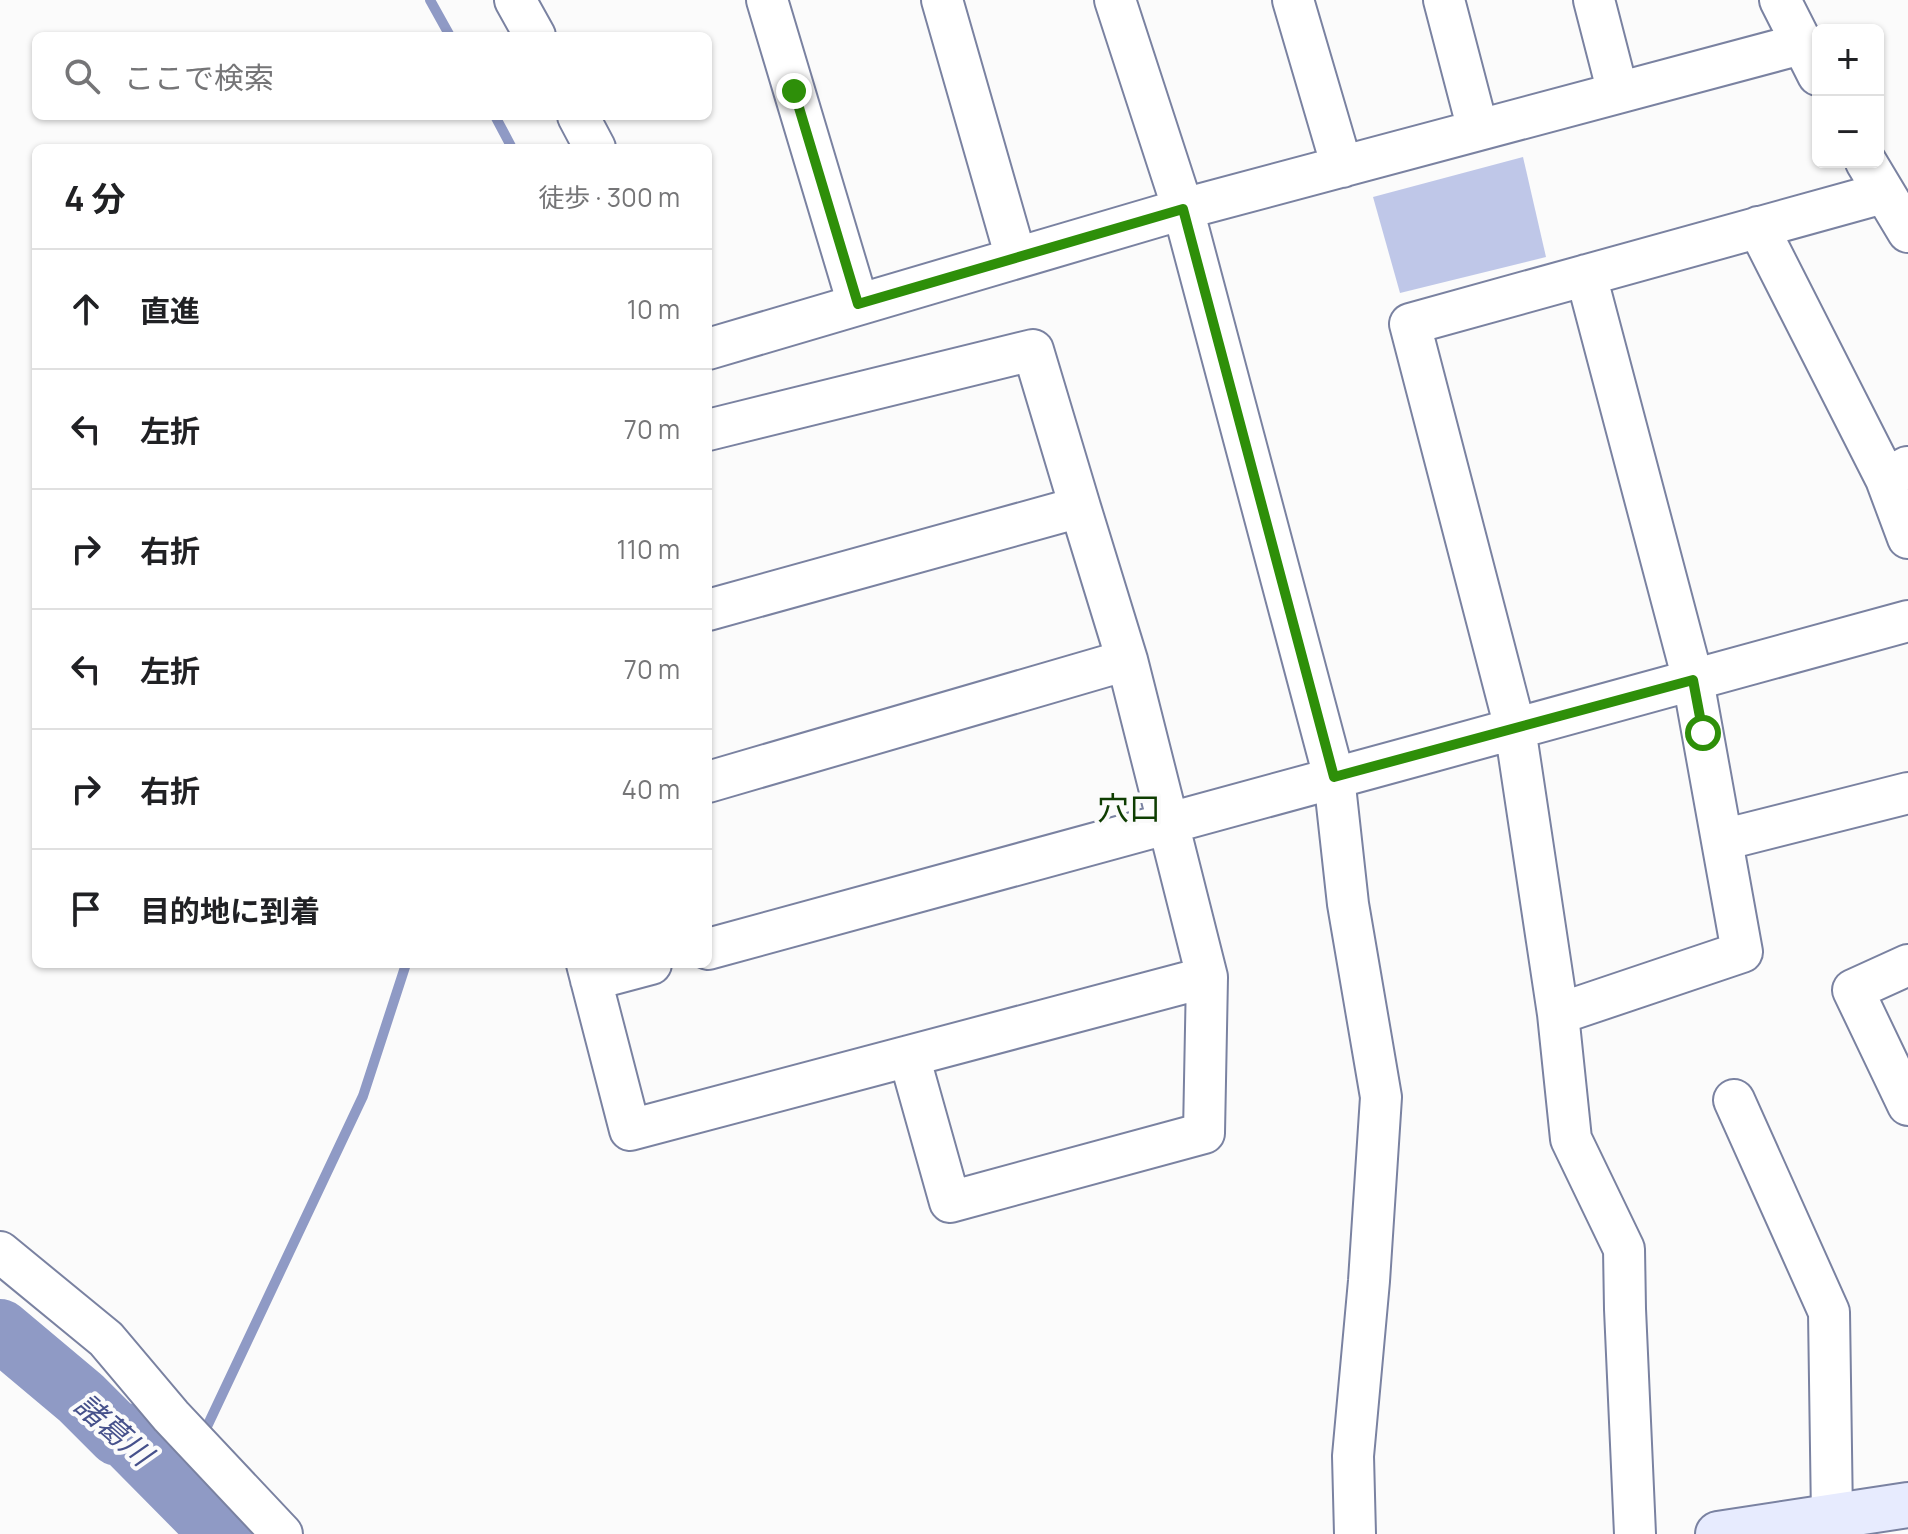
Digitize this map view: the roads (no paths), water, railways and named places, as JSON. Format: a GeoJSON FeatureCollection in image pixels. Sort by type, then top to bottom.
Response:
{"type":"FeatureCollection","features":[{"type":"Feature","properties":{"kind":"street"},"geometry":{"type":"LineString","coordinates":[[515,0],[533,32]]}},
{"type":"Feature","properties":{"kind":"street"},"geometry":{"type":"LineString","coordinates":[[767,0],[858,304]]}},
{"type":"Feature","properties":{"kind":"street"},"geometry":{"type":"LineString","coordinates":[[942,0],[1016,258]]}},
{"type":"Feature","properties":{"kind":"street"},"geometry":{"type":"LineString","coordinates":[[1115,0],[1183,209],[1334,777],[1348,904],[1381,1097],[1353,1456],[1355,1534]]}},
{"type":"Feature","properties":{"kind":"street"},"geometry":{"type":"LineString","coordinates":[[1293,0],[1342,167]]}},
{"type":"Feature","properties":{"kind":"street"},"geometry":{"type":"LineString","coordinates":[[1444,0],[1478,130]]}},
{"type":"Feature","properties":{"kind":"street"},"geometry":{"type":"LineString","coordinates":[[1594,0],[1618,93]]}},
{"type":"Feature","properties":{"kind":"street"},"geometry":{"type":"LineString","coordinates":[[712,348],[1183,209],[1618,93],[1809,60],[1780,0]]}},
{"type":"Feature","properties":{"kind":"street"},"geometry":{"type":"LineString","coordinates":[[580,120],[593,144]]}},
{"type":"Feature","properties":{"kind":"street"},"geometry":{"type":"LineString","coordinates":[[1635,1534],[1624,1249],[1571,1139],[1558,1014],[1515,728],[1410,324],[1758,227],[1874,177],[1908,232]]}},
{"type":"Feature","properties":{"kind":"street"},"geometry":{"type":"LineString","coordinates":[[1758,227],[1897,473],[1908,538]]}},
{"type":"Feature","properties":{"kind":"street"},"geometry":{"type":"LineString","coordinates":[[1558,1014],[1742,952],[1693,680],[1586,275]]}},
{"type":"Feature","properties":{"kind":"street"},"geometry":{"type":"LineString","coordinates":[[712,429],[1033,350],[1127,660],[1207,977],[1204,1133],[950,1202],[909,1056]]}},
{"type":"Feature","properties":{"kind":"street"},"geometry":{"type":"LineString","coordinates":[[712,609],[1080,507]]}},
{"type":"Feature","properties":{"kind":"street"},"geometry":{"type":"LineString","coordinates":[[712,948],[1908,621]]}},
{"type":"Feature","properties":{"kind":"street"},"geometry":{"type":"LineString","coordinates":[[712,781],[1127,660]]}},
{"type":"Feature","properties":{"kind":"street"},"geometry":{"type":"LineString","coordinates":[[1722,840],[1907,795]]}},
{"type":"Feature","properties":{"kind":"street"},"geometry":{"type":"LineString","coordinates":[[1908,965],[1853,990],[1908,1105]]}},
{"type":"Feature","properties":{"kind":"street"},"geometry":{"type":"LineString","coordinates":[[620,968],[589,972],[630,1130],[1207,977]]}},
{"type":"Feature","properties":{"kind":"street"},"geometry":{"type":"LineString","coordinates":[[1734,1100],[1829,1312],[1832,1517]]}},
{"type":"Feature","properties":{"kind":"street"},"geometry":{"type":"LineString","coordinates":[[0,1252],[106,1339],[171,1416],[282,1534]]}},
{"type":"Feature","properties":{"kind":"street"},"geometry":{"type":"LineString","coordinates":[[1718,1534],[1777,1530],[1832,1517],[1908,1505]]}},
{"type":"Feature","properties":{"kind":"waterway"},"geometry":{"type":"LineString","coordinates":[[430,0],[448,32]]}},
{"type":"Feature","properties":{"kind":"waterway"},"geometry":{"type":"LineString","coordinates":[[497,120],[510,144]]}},
{"type":"Feature","properties":{"kind":"waterway"},"geometry":{"type":"LineString","coordinates":[[203,1435],[363,1096],[405,968]]}},
{"type":"Feature","properties":{"kind":"waterway","name":"諸葛川"},"geometry":{"type":"LineString","coordinates":[[0,1330],[81,1398],[118,1435],[122,1433],[222,1534]]}},
{"type":"Feature","properties":{"kind":"waterway"},"geometry":{"type":"LineString","coordinates":[[178,1489],[195,1454]]}},
{"type":"Feature","properties":{"kind":"district","name":"穴口"},"geometry":{"type":"Point","coordinates":[1129,809]}}]}
